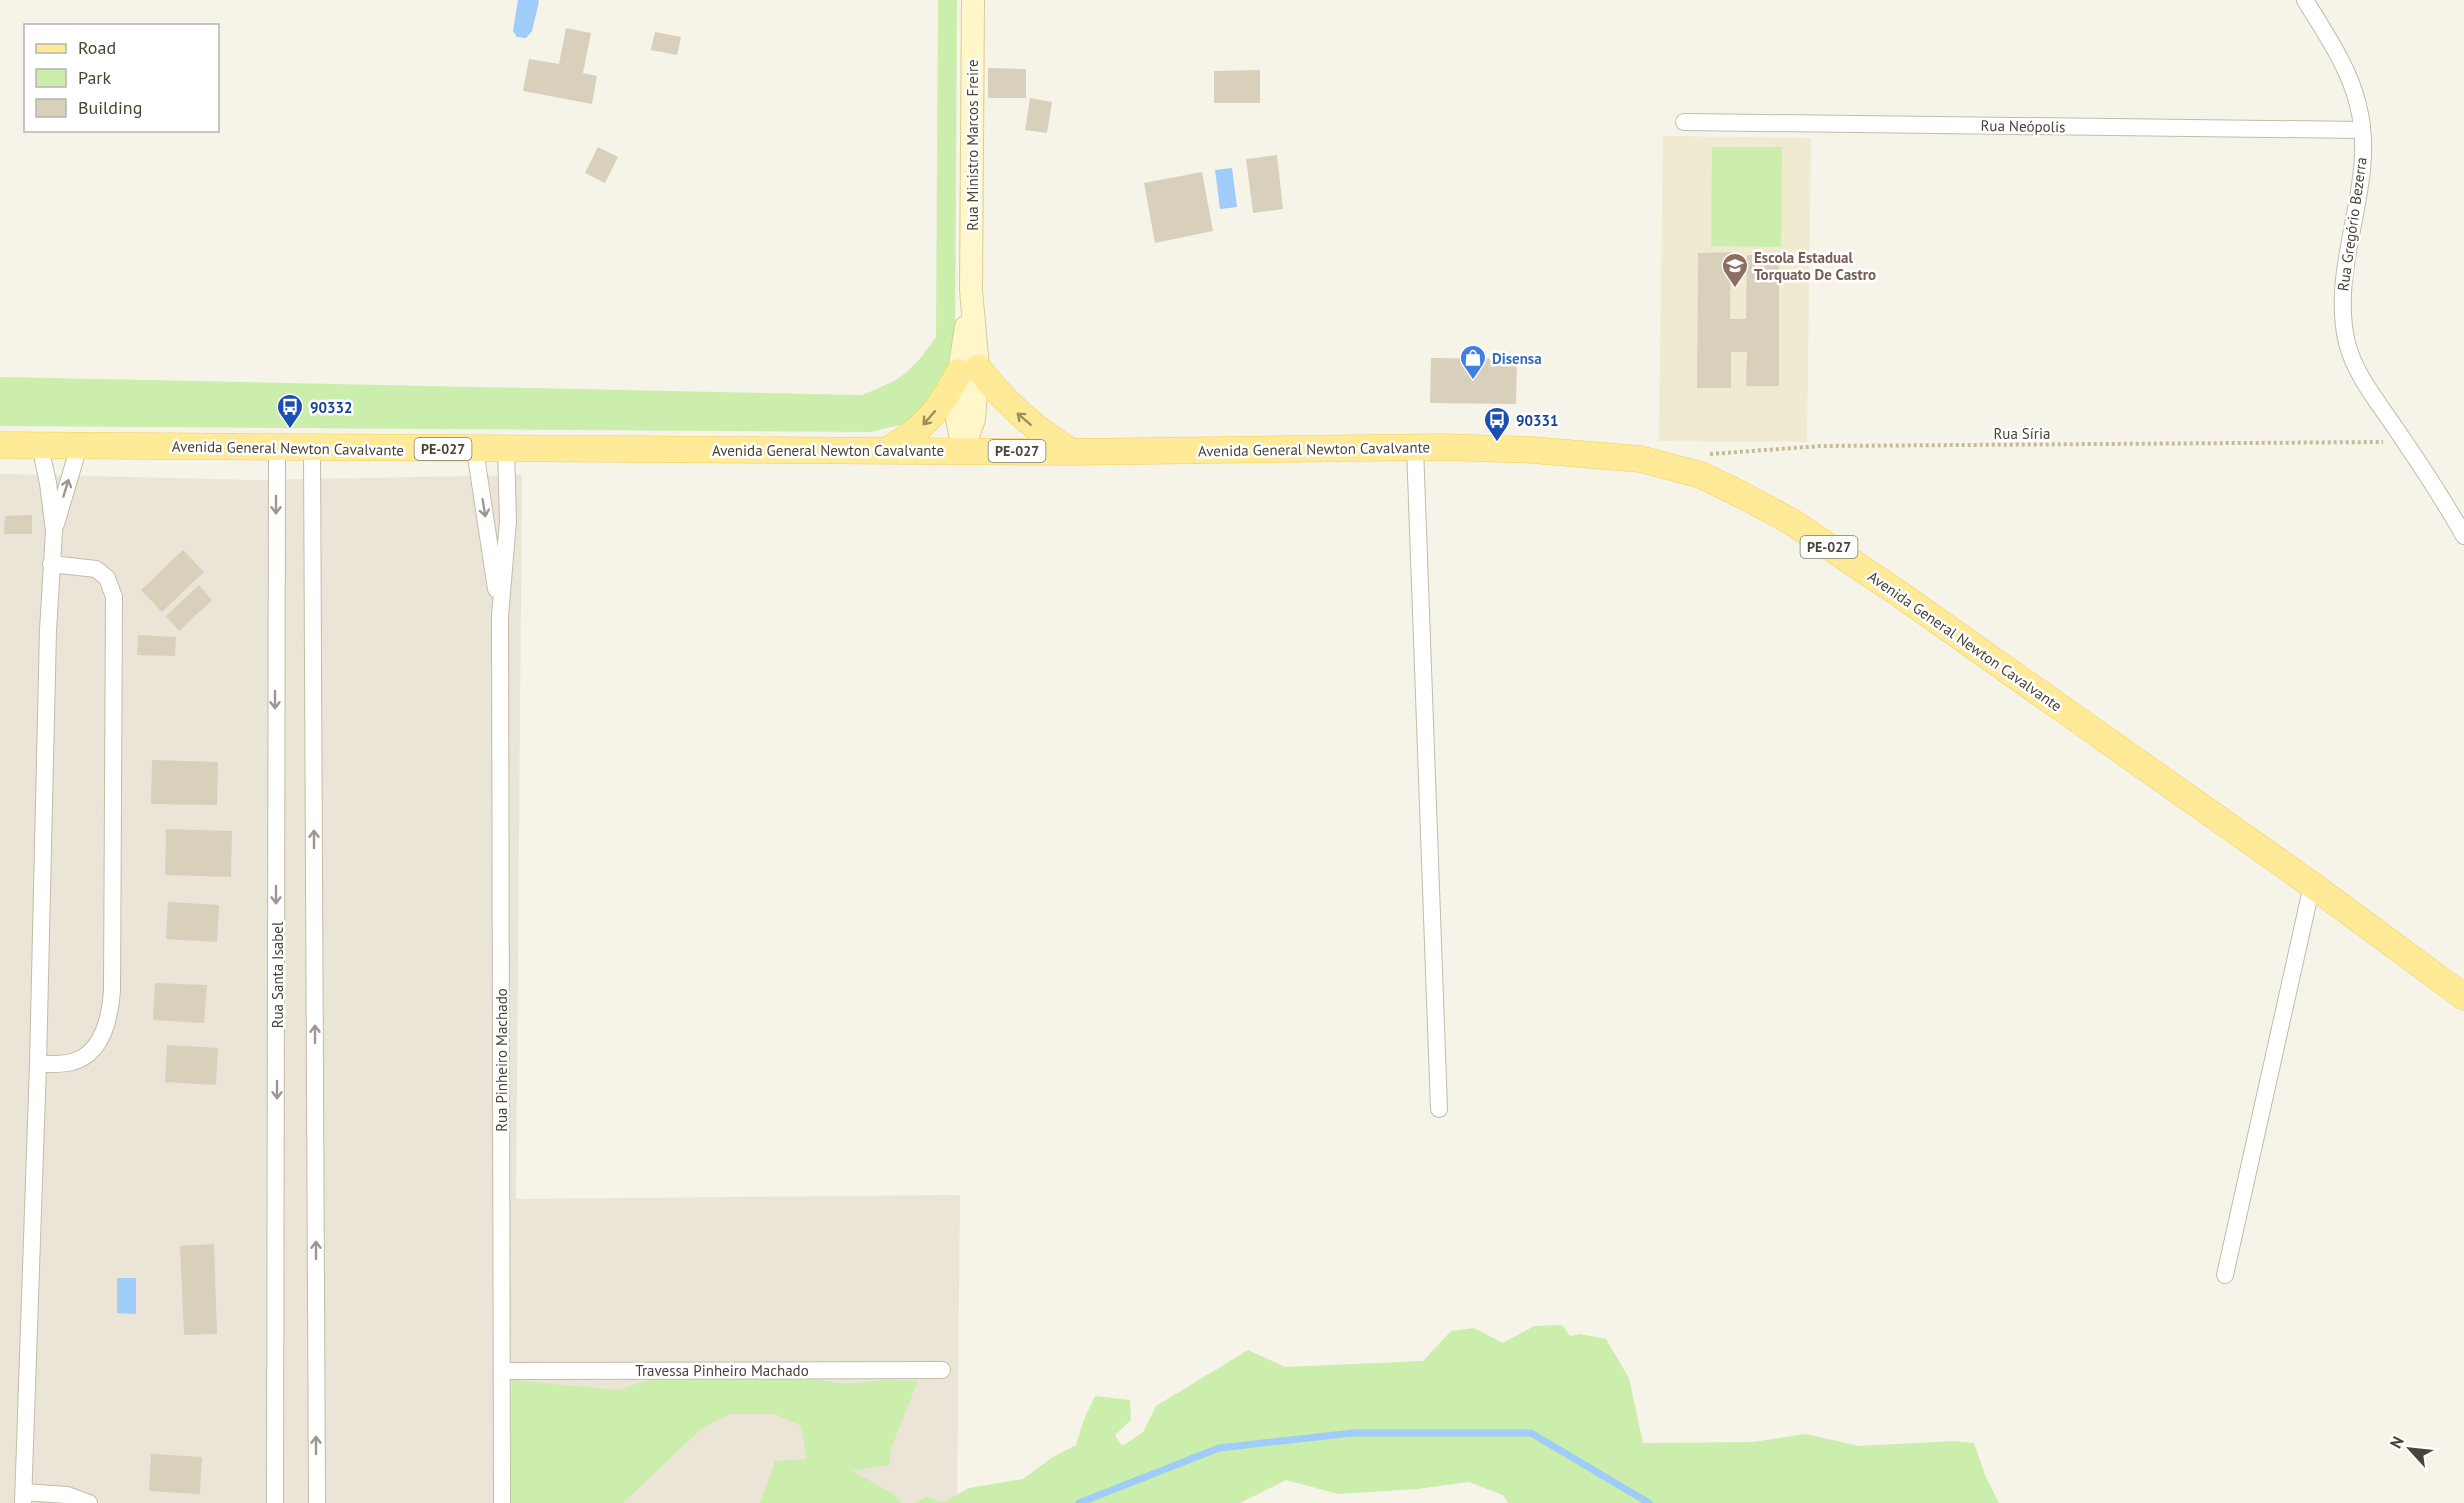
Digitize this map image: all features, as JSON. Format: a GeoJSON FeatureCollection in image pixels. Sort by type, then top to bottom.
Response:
{"type":"FeatureCollection","features":[{"type":"Feature","properties":{"kind":"main road","name":"Rua Ministro Marcos Freire"},"geometry":{"type":"LineString","coordinates":[[963,450],[974,419],[969,370],[973,0]]}},
{"type":"Feature","properties":{"kind":"main road"},"geometry":{"type":"LineString","coordinates":[[886,451],[921,428],[969,370],[1044,436],[1072,452]]}},
{"type":"Feature","properties":{"kind":"main road","name":"Avenida General Newton Cavalvante"},"geometry":{"type":"LineString","coordinates":[[0,445],[475,450],[1072,452],[1484,447],[1640,459],[1701,475],[1792,522],[1898,593],[2312,885],[2464,997]]}},
{"type":"Feature","properties":{"kind":"street","name":"Rua Gregório Bezerra"},"geometry":{"type":"LineString","coordinates":[[2305,0],[2349,76],[2359,106],[2362,130],[2361,182],[2342,289],[2347,343],[2355,369],[2405,442],[2464,536]]}},
{"type":"Feature","properties":{"kind":"street","name":"Rua Neópolis"},"geometry":{"type":"LineString","coordinates":[[1684,122],[2362,130]]}},
{"type":"Feature","properties":{"kind":"street"},"geometry":{"type":"LineString","coordinates":[[79,446],[54,531],[51,564],[38,1064],[23,1498],[67,1496],[88,1503]]}},
{"type":"Feature","properties":{"kind":"street"},"geometry":{"type":"LineString","coordinates":[[40,447],[48,483],[54,531]]}},
{"type":"Feature","properties":{"kind":"street","name":"Rua Santa Isabel"},"geometry":{"type":"LineString","coordinates":[[275,1503],[277,447]]}},
{"type":"Feature","properties":{"kind":"street"},"geometry":{"type":"LineString","coordinates":[[1415,447],[1439,1109]]}},
{"type":"Feature","properties":{"kind":"street"},"geometry":{"type":"LineString","coordinates":[[312,448],[317,1503]]}},
{"type":"Feature","properties":{"kind":"street"},"geometry":{"type":"LineString","coordinates":[[475,450],[500,616]]}},
{"type":"Feature","properties":{"kind":"street"},"geometry":{"type":"LineString","coordinates":[[500,616],[508,521],[506,450]]}},
{"type":"Feature","properties":{"kind":"street"},"geometry":{"type":"LineString","coordinates":[[38,1064],[71,1063],[96,1047],[106,1026],[112,991],[114,597],[107,578],[96,569],[51,564]]}},
{"type":"Feature","properties":{"kind":"street","name":"Rua Pinheiro Machado"},"geometry":{"type":"LineString","coordinates":[[500,616],[502,1503]]}},
{"type":"Feature","properties":{"kind":"street"},"geometry":{"type":"LineString","coordinates":[[2225,1275],[2312,885]]}},
{"type":"Feature","properties":{"kind":"street","name":"Travessa Pinheiro Machado"},"geometry":{"type":"LineString","coordinates":[[502,1371],[942,1370]]}},
{"type":"Feature","properties":{"kind":"path","name":"Rua Síria"},"geometry":{"type":"LineString","coordinates":[[1707,454],[1821,446],[2405,442]]}},
{"type":"Feature","properties":{"kind":"shaded area","name":"Escola Estadual Torquato De Castro"},"geometry":{"type":"Polygon","coordinates":[[[1663,136],[1811,138],[1807,442],[1659,441],[1663,136]]]}},
{"type":"Feature","properties":{"kind":"shaded area"},"geometry":{"type":"Polygon","coordinates":[[[0,474],[259,480],[522,475],[516,1199],[960,1195],[957,1503],[0,1503],[0,474]]]}},
{"type":"Feature","properties":{"kind":"green space"},"geometry":{"type":"Polygon","coordinates":[[[938,0],[957,0],[955,348],[949,371],[939,388],[909,423],[870,432],[0,426],[0,377],[862,395],[887,384],[912,368],[936,337],[938,0]]]}},
{"type":"Feature","properties":{"kind":"green space"},"geometry":{"type":"Polygon","coordinates":[[[1712,147],[1782,147],[1781,247],[1711,246],[1712,147]]]}},
{"type":"Feature","properties":{"kind":"green space"},"geometry":{"type":"Polygon","coordinates":[[[1562,1325],[1570,1336],[1580,1334],[1606,1339],[1629,1378],[1643,1443],[1753,1442],[1806,1434],[1859,1446],[1952,1441],[1974,1443],[1985,1475],[1999,1503],[1508,1503],[1503,1495],[1469,1482],[1417,1489],[1338,1494],[1286,1480],[1240,1503],[915,1503],[926,1497],[943,1502],[969,1488],[1023,1479],[1051,1458],[1076,1445],[1084,1419],[1095,1396],[1130,1400],[1131,1420],[1115,1435],[1122,1446],[1143,1432],[1156,1406],[1248,1350],[1285,1367],[1423,1361],[1451,1331],[1474,1328],[1503,1343],[1534,1326],[1562,1325]]]}},
{"type":"Feature","properties":{"kind":"green space"},"geometry":{"type":"Polygon","coordinates":[[[810,1377],[841,1384],[887,1380],[918,1381],[892,1446],[889,1465],[852,1471],[892,1493],[901,1503],[760,1503],[775,1461],[807,1459],[801,1426],[775,1414],[730,1414],[702,1428],[623,1503],[510,1503],[512,1380],[618,1390],[648,1380],[810,1377]]]}},
{"type":"Feature","properties":{"kind":"water"},"geometry":{"type":"Polygon","coordinates":[[[518,0],[538,0],[539,2],[532,31],[526,38],[517,37],[513,31],[518,0]]]}},
{"type":"Feature","properties":{"kind":"water"},"geometry":{"type":"Polygon","coordinates":[[[1232,168],[1237,207],[1220,209],[1215,170],[1232,168]]]}},
{"type":"Feature","properties":{"kind":"water"},"geometry":{"type":"Polygon","coordinates":[[[117,1278],[136,1278],[136,1314],[117,1313],[117,1278]]]}},
{"type":"Feature","properties":{"kind":"building"},"geometry":{"type":"Polygon","coordinates":[[[566,28],[591,33],[583,73],[597,76],[592,104],[523,91],[529,59],[559,64],[566,28]]]}},
{"type":"Feature","properties":{"kind":"building"},"geometry":{"type":"Polygon","coordinates":[[[655,32],[681,37],[677,55],[651,50],[655,32]]]}},
{"type":"Feature","properties":{"kind":"building"},"geometry":{"type":"Polygon","coordinates":[[[988,68],[1026,69],[1026,98],[988,98],[988,68]]]}},
{"type":"Feature","properties":{"kind":"building"},"geometry":{"type":"Polygon","coordinates":[[[1260,70],[1260,103],[1214,103],[1214,71],[1260,70]]]}},
{"type":"Feature","properties":{"kind":"building"},"geometry":{"type":"Polygon","coordinates":[[[1030,98],[1052,102],[1047,133],[1025,130],[1030,98]]]}},
{"type":"Feature","properties":{"kind":"building"},"geometry":{"type":"Polygon","coordinates":[[[598,147],[618,157],[605,183],[585,173],[598,147]]]}},
{"type":"Feature","properties":{"kind":"building"},"geometry":{"type":"Polygon","coordinates":[[[1277,155],[1283,209],[1253,213],[1246,159],[1277,155]]]}},
{"type":"Feature","properties":{"kind":"building"},"geometry":{"type":"Polygon","coordinates":[[[1202,172],[1213,231],[1155,243],[1144,183],[1202,172]]]}},
{"type":"Feature","properties":{"kind":"building"},"geometry":{"type":"Polygon","coordinates":[[[1731,252],[1730,319],[1746,319],[1747,255],[1779,255],[1779,386],[1746,386],[1747,352],[1731,352],[1731,388],[1697,388],[1698,253],[1731,252]]]}},
{"type":"Feature","properties":{"kind":"building","name":"Disensa"},"geometry":{"type":"Polygon","coordinates":[[[1431,358],[1517,359],[1516,404],[1430,403],[1431,358]]]}},
{"type":"Feature","properties":{"kind":"building"},"geometry":{"type":"Polygon","coordinates":[[[32,515],[32,534],[4,534],[5,516],[32,515]]]}},
{"type":"Feature","properties":{"kind":"building"},"geometry":{"type":"Polygon","coordinates":[[[183,550],[204,572],[162,612],[141,590],[183,550]]]}},
{"type":"Feature","properties":{"kind":"building"},"geometry":{"type":"Polygon","coordinates":[[[199,585],[212,600],[179,631],[166,616],[199,585]]]}},
{"type":"Feature","properties":{"kind":"building"},"geometry":{"type":"Polygon","coordinates":[[[138,635],[176,637],[175,656],[137,655],[138,635]]]}},
{"type":"Feature","properties":{"kind":"building"},"geometry":{"type":"Polygon","coordinates":[[[152,760],[218,762],[217,805],[151,804],[152,760]]]}},
{"type":"Feature","properties":{"kind":"building"},"geometry":{"type":"Polygon","coordinates":[[[166,829],[232,831],[231,877],[165,875],[166,829]]]}},
{"type":"Feature","properties":{"kind":"building"},"geometry":{"type":"Polygon","coordinates":[[[168,902],[219,905],[217,942],[166,939],[168,902]]]}},
{"type":"Feature","properties":{"kind":"building"},"geometry":{"type":"Polygon","coordinates":[[[155,983],[207,985],[204,1023],[153,1020],[155,983]]]}},
{"type":"Feature","properties":{"kind":"building"},"geometry":{"type":"Polygon","coordinates":[[[167,1045],[218,1048],[216,1085],[165,1082],[167,1045]]]}},
{"type":"Feature","properties":{"kind":"building"},"geometry":{"type":"Polygon","coordinates":[[[214,1244],[217,1334],[184,1335],[180,1246],[214,1244]]]}},
{"type":"Feature","properties":{"kind":"building"},"geometry":{"type":"Polygon","coordinates":[[[151,1454],[202,1457],[200,1494],[149,1491],[151,1454]]]}},
{"type":"Feature","properties":{"kind":"waterway"},"geometry":{"type":"LineString","coordinates":[[1079,1503],[1219,1448],[1353,1433],[1531,1433],[1649,1503]]}},
{"type":"Feature","properties":{"kind":"place","name":"Escola Estadual Torquato De Castro"},"geometry":{"type":"Point","coordinates":[1735,289]}},
{"type":"Feature","properties":{"kind":"place","name":"Disensa"},"geometry":{"type":"Point","coordinates":[1473,381]}},
{"type":"Feature","properties":{"kind":"place","name":"90332"},"geometry":{"type":"Point","coordinates":[290,430]}},
{"type":"Feature","properties":{"kind":"place","name":"90331"},"geometry":{"type":"Point","coordinates":[1497,443]}}]}
